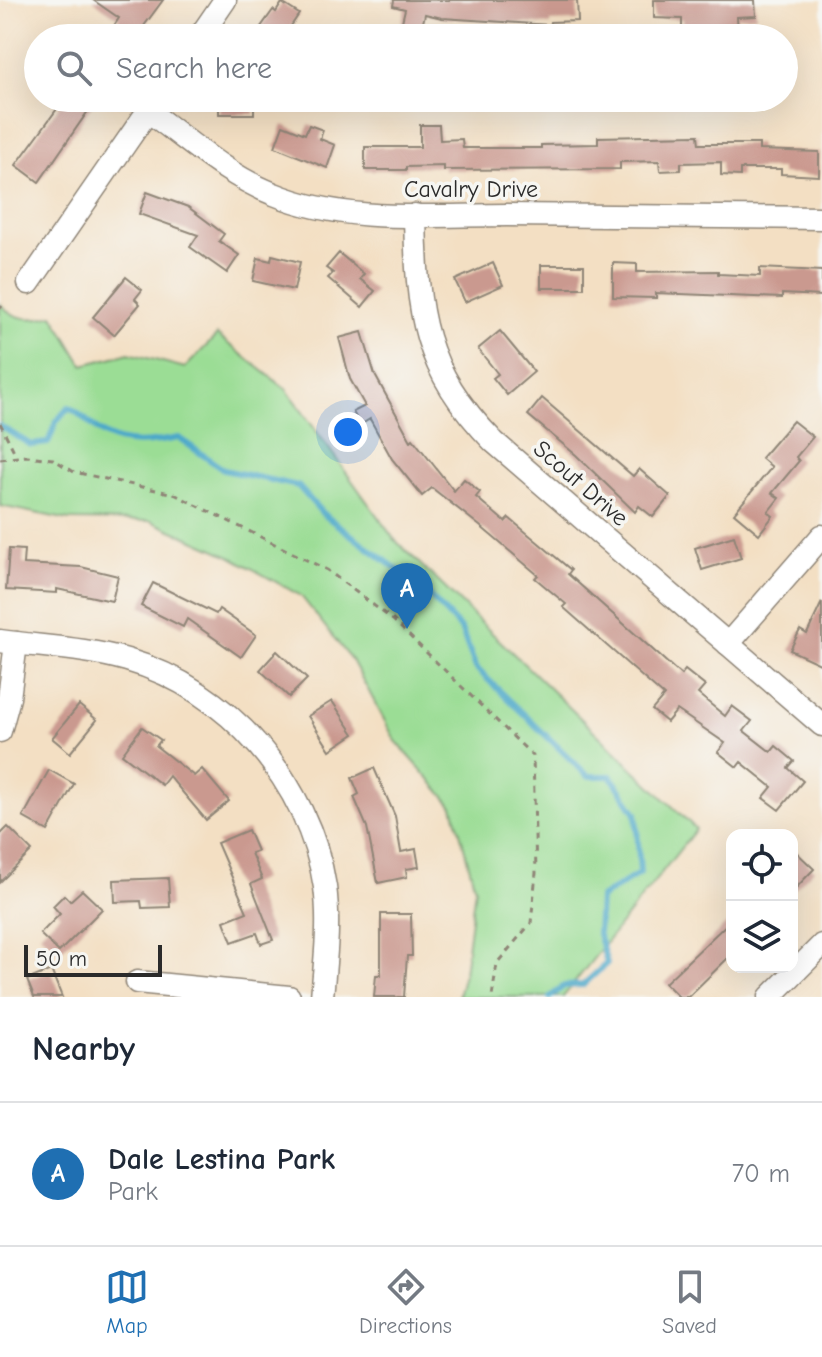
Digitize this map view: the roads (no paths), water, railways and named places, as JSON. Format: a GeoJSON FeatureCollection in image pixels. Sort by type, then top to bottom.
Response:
{"type":"FeatureCollection","features":[{"type":"Feature","properties":{"kind":"street"},"geometry":{"type":"LineString","coordinates":[[209,24],[225,0]]}},
{"type":"Feature","properties":{"kind":"street"},"geometry":{"type":"LineString","coordinates":[[29,283],[147,112]]}},
{"type":"Feature","properties":{"kind":"street","name":"Cavalry Drive"},"geometry":{"type":"LineString","coordinates":[[161,112],[236,176],[276,195],[335,211],[415,215],[822,218]]}},
{"type":"Feature","properties":{"kind":"street","name":"Scout Drive"},"geometry":{"type":"LineString","coordinates":[[415,215],[416,283],[424,325],[439,368],[463,408],[494,442],[822,725]]}},
{"type":"Feature","properties":{"kind":"street"},"geometry":{"type":"LineString","coordinates":[[728,644],[822,536]]}},
{"type":"Feature","properties":{"kind":"street"},"geometry":{"type":"LineString","coordinates":[[0,731],[9,698],[8,642],[103,654],[156,670],[185,684],[211,702],[261,749],[298,803],[311,833],[321,865],[328,929],[322,997]]}},
{"type":"Feature","properties":{"kind":"street"},"geometry":{"type":"LineString","coordinates":[[770,997],[822,945]]}},
{"type":"Feature","properties":{"kind":"street"},"geometry":{"type":"LineString","coordinates":[[137,982],[289,997]]}},
{"type":"Feature","properties":{"kind":"waterway"},"geometry":{"type":"LineString","coordinates":[[0,426],[31,445],[48,443],[56,422],[69,407],[99,431],[118,440],[148,442],[179,438],[224,470],[298,486],[323,514],[422,588],[461,629],[476,668],[588,776],[611,776],[636,813],[640,873],[600,898],[598,934],[607,963],[583,985],[564,986],[550,997]]}},
{"type":"Feature","properties":{"kind":"place","name":"Dale Lestina Park"},"geometry":{"type":"Point","coordinates":[407,629]}}]}
